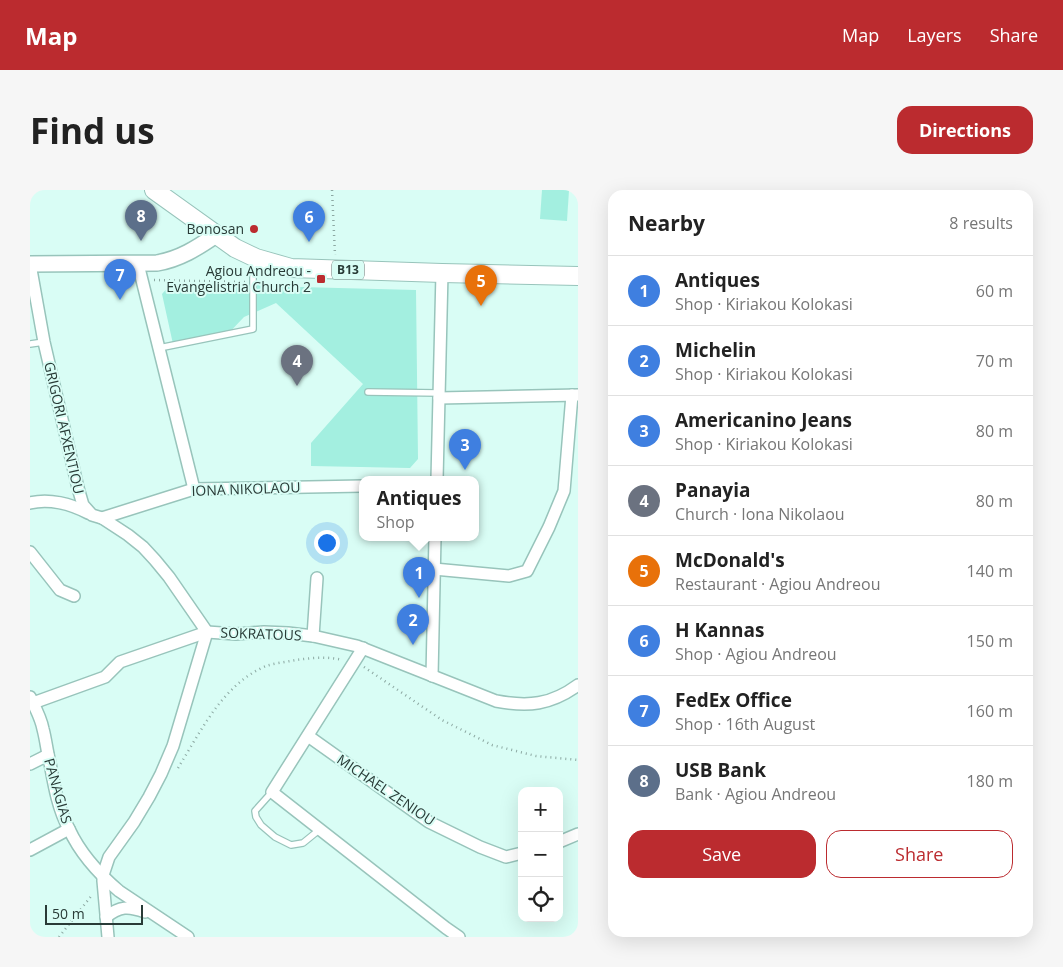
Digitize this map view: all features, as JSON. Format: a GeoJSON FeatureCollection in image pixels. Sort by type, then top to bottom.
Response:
{"type":"FeatureCollection","features":[{"type":"Feature","properties":{"kind":"main road","name":"B13"},"geometry":{"type":"LineString","coordinates":[[154,190],[235,248],[256,258],[291,268],[578,276]]}},
{"type":"Feature","properties":{"kind":"main road"},"geometry":{"type":"LineString","coordinates":[[30,263],[157,263],[169,261],[193,250],[216,234]]}},
{"type":"Feature","properties":{"kind":"street","name":"GRIGORI AFXENTIOU"},"geometry":{"type":"LineString","coordinates":[[30,263],[44,342],[83,506],[143,547],[169,577],[207,632]]}},
{"type":"Feature","properties":{"kind":"street"},"geometry":{"type":"LineString","coordinates":[[138,264],[194,489]]}},
{"type":"Feature","properties":{"kind":"street"},"geometry":{"type":"LineString","coordinates":[[437,476],[442,273]]}},
{"type":"Feature","properties":{"kind":"street"},"geometry":{"type":"LineString","coordinates":[[434,569],[509,576],[527,571],[564,491],[575,395],[439,396]]}},
{"type":"Feature","properties":{"kind":"street","name":"IONA NIKOLAOU"},"geometry":{"type":"LineString","coordinates":[[97,516],[194,489],[359,486]]}},
{"type":"Feature","properties":{"kind":"street"},"geometry":{"type":"LineString","coordinates":[[30,503],[55,502],[78,508],[97,516]]}},
{"type":"Feature","properties":{"kind":"street"},"geometry":{"type":"LineString","coordinates":[[432,676],[435,541]]}},
{"type":"Feature","properties":{"kind":"street"},"geometry":{"type":"LineString","coordinates":[[30,552],[60,590],[74,596]]}},
{"type":"Feature","properties":{"kind":"street"},"geometry":{"type":"LineString","coordinates":[[314,636],[317,578]]}},
{"type":"Feature","properties":{"kind":"street"},"geometry":{"type":"LineString","coordinates":[[108,937],[103,876],[109,857],[134,822],[162,774],[173,746],[207,632]]}},
{"type":"Feature","properties":{"kind":"street","name":"SOKRATOUS"},"geometry":{"type":"LineString","coordinates":[[32,700],[105,677],[120,662],[207,632],[236,634],[264,632],[314,636],[363,648],[496,701],[514,704],[536,704],[552,700],[578,685]]}},
{"type":"Feature","properties":{"kind":"street"},"geometry":{"type":"LineString","coordinates":[[363,648],[272,792],[444,933],[459,937]]}},
{"type":"Feature","properties":{"kind":"street","name":"PANAGIAS"},"geometry":{"type":"LineString","coordinates":[[32,700],[44,730],[60,809],[68,829],[84,855],[103,876],[119,891],[162,920]]}},
{"type":"Feature","properties":{"kind":"street","name":"MICHAEL ZENIOU"},"geometry":{"type":"LineString","coordinates":[[308,736],[429,822],[506,858],[518,854]]}},
{"type":"Feature","properties":{"kind":"street"},"geometry":{"type":"LineString","coordinates":[[30,764],[48,755]]}},
{"type":"Feature","properties":{"kind":"street"},"geometry":{"type":"LineString","coordinates":[[30,850],[68,829]]}},
{"type":"Feature","properties":{"kind":"street"},"geometry":{"type":"LineString","coordinates":[[563,840],[578,834]]}},
{"type":"Feature","properties":{"kind":"street"},"geometry":{"type":"LineString","coordinates":[[106,917],[114,911],[124,908],[138,910],[162,920],[188,937]]}},
{"type":"Feature","properties":{"kind":"lane"},"geometry":{"type":"LineString","coordinates":[[159,348],[253,328],[253,282],[256,258]]}},
{"type":"Feature","properties":{"kind":"lane"},"geometry":{"type":"LineString","coordinates":[[30,344],[44,342]]}},
{"type":"Feature","properties":{"kind":"lane"},"geometry":{"type":"LineString","coordinates":[[368,392],[439,396]]}},
{"type":"Feature","properties":{"kind":"lane"},"geometry":{"type":"LineString","coordinates":[[272,792],[255,811],[261,825],[275,837],[291,846],[303,843],[319,830]]}},
{"type":"Feature","properties":{"kind":"path"},"geometry":{"type":"LineString","coordinates":[[332,190],[336,269]]}},
{"type":"Feature","properties":{"kind":"path"},"geometry":{"type":"LineString","coordinates":[[142,280],[253,282]]}},
{"type":"Feature","properties":{"kind":"green space"},"geometry":{"type":"Polygon","coordinates":[[[542,190],[569,190],[567,221],[540,219],[542,190]]]}},
{"type":"Feature","properties":{"kind":"green space"},"geometry":{"type":"Polygon","coordinates":[[[171,284],[263,284],[300,287],[416,290],[418,459],[410,468],[311,466],[311,443],[363,384],[276,303],[244,317],[225,337],[173,344],[162,294],[171,284]]]}},
{"type":"Feature","properties":{"kind":"place","name":"Bonosan"},"geometry":{"type":"Point","coordinates":[254,229]}},
{"type":"Feature","properties":{"kind":"place","name":"USB Bank"},"geometry":{"type":"Point","coordinates":[141,241]}},
{"type":"Feature","properties":{"kind":"place","name":"H Kannas"},"geometry":{"type":"Point","coordinates":[309,242]}},
{"type":"Feature","properties":{"kind":"place","name":"Agiou Andreou - Evangelistria Church 2"},"geometry":{"type":"Point","coordinates":[321,279]}},
{"type":"Feature","properties":{"kind":"place","name":"FedEx Office"},"geometry":{"type":"Point","coordinates":[120,300]}},
{"type":"Feature","properties":{"kind":"place","name":"McDonald's"},"geometry":{"type":"Point","coordinates":[481,306]}},
{"type":"Feature","properties":{"kind":"place","name":"Panayia"},"geometry":{"type":"Point","coordinates":[297,386]}},
{"type":"Feature","properties":{"kind":"place","name":"Americanino Jeans"},"geometry":{"type":"Point","coordinates":[465,470]}},
{"type":"Feature","properties":{"kind":"place","name":"Antiques"},"geometry":{"type":"Point","coordinates":[419,598]}},
{"type":"Feature","properties":{"kind":"place","name":"Michelin"},"geometry":{"type":"Point","coordinates":[413,645]}}]}
